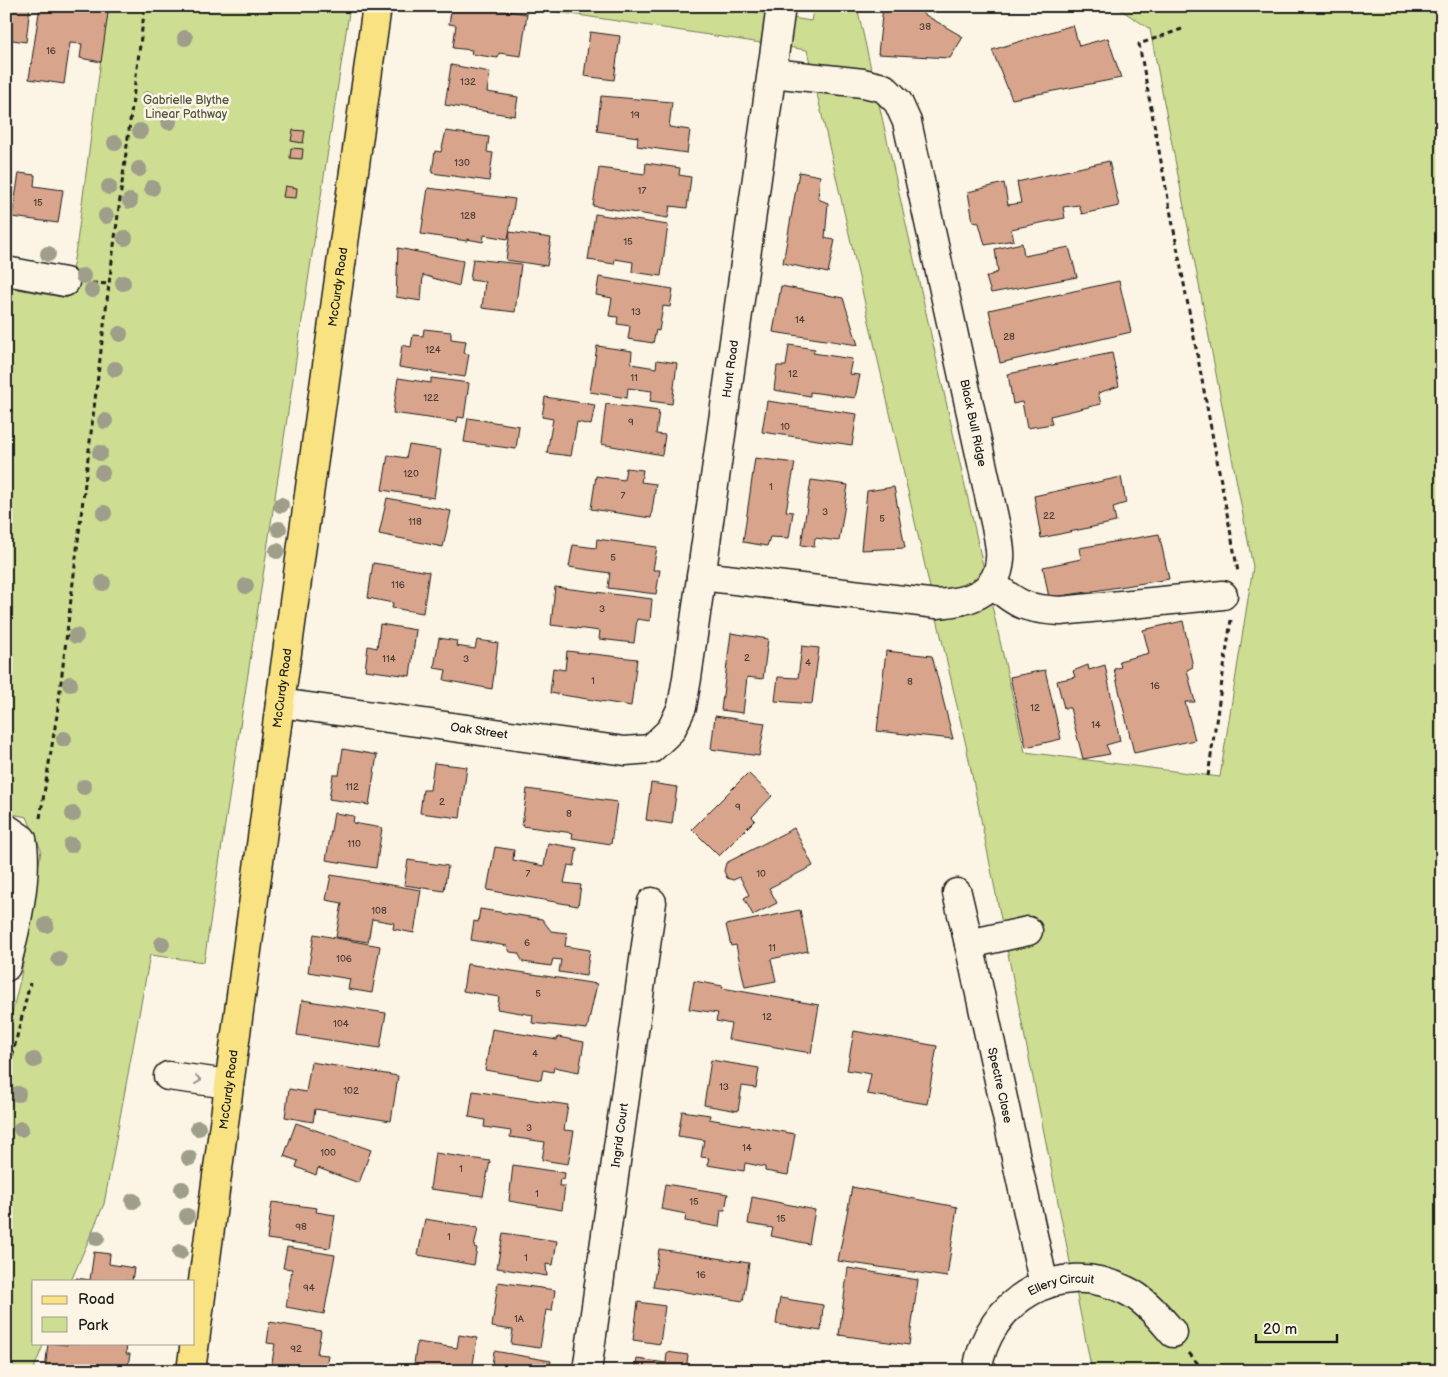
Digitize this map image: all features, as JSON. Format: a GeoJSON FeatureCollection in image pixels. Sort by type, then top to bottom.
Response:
{"type":"FeatureCollection","features":[{"type":"Feature","properties":{"kind":"main road","name":"McCurdy Road"},"geometry":{"type":"LineString","coordinates":[[195,1341],[280,703],[377,6]]}},
{"type":"Feature","properties":{"kind":"main road","name":"McCurdy Road"},"geometry":{"type":"LineString","coordinates":[[191,1371],[195,1344]]}},
{"type":"Feature","properties":{"kind":"street","name":"Hunt Road"},"geometry":{"type":"LineString","coordinates":[[671,730],[682,707],[781,6]]}},
{"type":"Feature","properties":{"kind":"street","name":"Black Bull Ridge"},"geometry":{"type":"LineString","coordinates":[[772,73],[863,83],[884,88],[898,102],[907,122],[998,536],[1000,560],[992,583]]}},
{"type":"Feature","properties":{"kind":"street"},"geometry":{"type":"LineString","coordinates":[[6,271],[65,282]]}},
{"type":"Feature","properties":{"kind":"street"},"geometry":{"type":"LineString","coordinates":[[701,576],[937,604],[962,603],[980,595],[992,583],[1012,600],[1033,609],[1060,611],[1230,595]]}},
{"type":"Feature","properties":{"kind":"street","name":"Oak Street"},"geometry":{"type":"LineString","coordinates":[[280,703],[625,752],[651,749],[671,730]]}},
{"type":"Feature","properties":{"kind":"street"},"geometry":{"type":"LineString","coordinates":[[6,828],[22,839],[25,855],[15,933],[19,971]]}},
{"type":"Feature","properties":{"kind":"street","name":"Spectre Close"},"geometry":{"type":"LineString","coordinates":[[957,893],[1044,1285]]}},
{"type":"Feature","properties":{"kind":"street","name":"Ingrid Court"},"geometry":{"type":"LineString","coordinates":[[587,1371],[652,902]]}},
{"type":"Feature","properties":{"kind":"street"},"geometry":{"type":"LineString","coordinates":[[969,944],[1028,931]]}},
{"type":"Feature","properties":{"kind":"street"},"geometry":{"type":"LineString","coordinates":[[168,1076],[229,1084]]}},
{"type":"Feature","properties":{"kind":"street","name":"Ellery Circuit"},"geometry":{"type":"LineString","coordinates":[[978,1371],[986,1338],[999,1318],[1021,1297],[1044,1285],[1061,1280],[1087,1279],[1119,1286],[1147,1305],[1173,1333]]}},
{"type":"Feature","properties":{"kind":"path"},"geometry":{"type":"LineString","coordinates":[[40,821],[41,804],[57,715],[145,6]]}},
{"type":"Feature","properties":{"kind":"path"},"geometry":{"type":"LineString","coordinates":[[1182,29],[1139,44],[1236,560],[1208,776]]}},
{"type":"Feature","properties":{"kind":"path"},"geometry":{"type":"LineString","coordinates":[[6,1082],[19,971]]}},
{"type":"Feature","properties":{"kind":"green space","name":"Gabrielle Blythe Linear Pathway"},"geometry":{"type":"Polygon","coordinates":[[[108,6],[350,6],[204,962],[150,955],[104,1204],[71,1280],[32,1280],[32,1344],[44,1344],[33,1371],[6,1371],[6,1038],[21,976],[41,850],[27,817],[6,813],[6,287],[67,298],[77,242],[108,6]]]}},
{"type":"Feature","properties":{"kind":"green space"},"geometry":{"type":"Polygon","coordinates":[[[519,6],[717,6],[811,21],[814,6],[858,11],[1025,752],[1220,777],[1253,567],[1150,29],[1115,6],[1442,6],[1442,1371],[1092,1371],[966,745],[807,50],[519,6]]]}},
{"type":"Feature","properties":{"kind":"building"},"geometry":{"type":"Polygon","coordinates":[[[6,6],[30,6],[26,42],[6,39],[6,6]]]}},
{"type":"Feature","properties":{"kind":"building"},"geometry":{"type":"Polygon","coordinates":[[[40,6],[109,6],[101,62],[80,58],[82,44],[70,43],[64,84],[29,79],[40,6]]]}},
{"type":"Feature","properties":{"kind":"building"},"geometry":{"type":"Polygon","coordinates":[[[452,6],[474,6],[527,14],[521,56],[499,53],[498,58],[471,54],[472,50],[453,48],[456,25],[449,24],[452,6]]]}},
{"type":"Feature","properties":{"kind":"building"},"geometry":{"type":"Polygon","coordinates":[[[883,6],[925,6],[922,13],[963,37],[950,58],[878,54],[883,6]]]}},
{"type":"Feature","properties":{"kind":"building"},"geometry":{"type":"Polygon","coordinates":[[[1073,25],[1079,46],[1108,38],[1121,78],[1012,99],[992,50],[1073,25]]]}},
{"type":"Feature","properties":{"kind":"building"},"geometry":{"type":"Polygon","coordinates":[[[590,32],[620,36],[614,80],[584,76],[590,32]]]}},
{"type":"Feature","properties":{"kind":"building"},"geometry":{"type":"Polygon","coordinates":[[[451,65],[490,72],[487,92],[518,97],[515,116],[445,105],[451,65]]]}},
{"type":"Feature","properties":{"kind":"building"},"geometry":{"type":"Polygon","coordinates":[[[601,96],[672,102],[669,127],[690,130],[687,153],[637,146],[638,137],[597,131],[601,96]]]}},
{"type":"Feature","properties":{"kind":"building"},"geometry":{"type":"Polygon","coordinates":[[[293,130],[305,131],[303,143],[291,141],[293,130]]]}},
{"type":"Feature","properties":{"kind":"building"},"geometry":{"type":"Polygon","coordinates":[[[446,131],[489,137],[487,152],[493,153],[489,181],[432,173],[435,151],[441,152],[446,131]]]}},
{"type":"Feature","properties":{"kind":"building"},"geometry":{"type":"Polygon","coordinates":[[[291,148],[303,149],[302,159],[290,158],[291,148]]]}},
{"type":"Feature","properties":{"kind":"building"},"geometry":{"type":"Polygon","coordinates":[[[1109,161],[1119,206],[1082,214],[1079,205],[1063,207],[1065,218],[1011,229],[1014,240],[985,245],[979,223],[973,222],[968,192],[1004,183],[1008,205],[1021,203],[1017,182],[1109,161]]]}},
{"type":"Feature","properties":{"kind":"building"},"geometry":{"type":"Polygon","coordinates":[[[646,163],[680,168],[679,175],[691,177],[687,208],[670,206],[668,218],[593,206],[599,168],[645,174],[646,163]]]}},
{"type":"Feature","properties":{"kind":"building"},"geometry":{"type":"Polygon","coordinates":[[[799,172],[820,176],[818,199],[828,203],[825,238],[835,240],[828,273],[783,263],[799,172]]]}},
{"type":"Feature","properties":{"kind":"building"},"geometry":{"type":"Polygon","coordinates":[[[19,173],[35,175],[34,186],[63,190],[58,223],[12,217],[19,173]]]}},
{"type":"Feature","properties":{"kind":"building"},"geometry":{"type":"Polygon","coordinates":[[[285,186],[297,188],[296,198],[283,197],[285,186]]]}},
{"type":"Feature","properties":{"kind":"building"},"geometry":{"type":"Polygon","coordinates":[[[428,188],[515,199],[508,239],[484,235],[483,242],[421,234],[428,188]]]}},
{"type":"Feature","properties":{"kind":"building"},"geometry":{"type":"Polygon","coordinates":[[[595,214],[668,225],[661,276],[632,272],[633,262],[615,259],[614,264],[588,260],[595,214]]]}},
{"type":"Feature","properties":{"kind":"building"},"geometry":{"type":"Polygon","coordinates":[[[510,232],[551,238],[547,266],[506,260],[510,232]]]}},
{"type":"Feature","properties":{"kind":"building"},"geometry":{"type":"Polygon","coordinates":[[[1022,243],[1024,256],[1069,247],[1077,277],[991,293],[986,277],[998,272],[995,249],[1022,243]]]}},
{"type":"Feature","properties":{"kind":"building"},"geometry":{"type":"Polygon","coordinates":[[[398,248],[463,261],[459,286],[423,275],[421,301],[396,297],[398,248]]]}},
{"type":"Feature","properties":{"kind":"building"},"geometry":{"type":"Polygon","coordinates":[[[473,259],[521,264],[515,312],[482,308],[485,282],[470,280],[473,259]]]}},
{"type":"Feature","properties":{"kind":"building"},"geometry":{"type":"Polygon","coordinates":[[[599,277],[673,289],[670,307],[663,306],[659,331],[656,330],[653,343],[628,339],[630,326],[617,324],[618,317],[609,316],[612,298],[596,295],[599,277]]]}},
{"type":"Feature","properties":{"kind":"building"},"geometry":{"type":"Polygon","coordinates":[[[1119,281],[1131,332],[1000,363],[989,310],[1119,281]]]}},
{"type":"Feature","properties":{"kind":"building"},"geometry":{"type":"Polygon","coordinates":[[[781,286],[843,298],[858,345],[773,332],[781,286]]]}},
{"type":"Feature","properties":{"kind":"building"},"geometry":{"type":"Polygon","coordinates":[[[424,329],[451,332],[451,339],[466,341],[464,353],[469,354],[465,377],[399,367],[402,345],[411,347],[413,335],[423,336],[424,329]]]}},
{"type":"Feature","properties":{"kind":"building"},"geometry":{"type":"Polygon","coordinates":[[[789,345],[815,349],[813,353],[852,359],[849,374],[860,375],[855,398],[810,392],[810,396],[774,390],[777,366],[786,366],[789,345]]]}},
{"type":"Feature","properties":{"kind":"building"},"geometry":{"type":"Polygon","coordinates":[[[597,346],[632,351],[631,364],[656,368],[657,360],[677,363],[672,404],[650,401],[652,391],[628,388],[627,398],[590,392],[597,346]]]}},
{"type":"Feature","properties":{"kind":"building"},"geometry":{"type":"Polygon","coordinates":[[[1112,353],[1119,386],[1098,393],[1101,404],[1050,416],[1052,424],[1027,428],[1022,402],[1013,404],[1008,374],[1112,353]]]}},
{"type":"Feature","properties":{"kind":"building"},"geometry":{"type":"Polygon","coordinates":[[[398,378],[431,383],[431,378],[469,383],[464,418],[458,417],[457,422],[393,413],[398,378]]]}},
{"type":"Feature","properties":{"kind":"building"},"geometry":{"type":"Polygon","coordinates":[[[545,397],[595,405],[591,425],[577,422],[571,456],[547,453],[553,419],[542,417],[545,397]]]}},
{"type":"Feature","properties":{"kind":"building"},"geometry":{"type":"Polygon","coordinates":[[[767,401],[857,414],[852,445],[762,432],[767,401]]]}},
{"type":"Feature","properties":{"kind":"building"},"geometry":{"type":"Polygon","coordinates":[[[606,404],[659,411],[656,434],[665,435],[662,455],[601,444],[606,404]]]}},
{"type":"Feature","properties":{"kind":"building"},"geometry":{"type":"Polygon","coordinates":[[[468,418],[519,426],[516,449],[464,442],[468,418]]]}},
{"type":"Feature","properties":{"kind":"building"},"geometry":{"type":"Polygon","coordinates":[[[409,445],[441,450],[434,498],[382,490],[388,455],[406,458],[409,445]]]}},
{"type":"Feature","properties":{"kind":"building"},"geometry":{"type":"Polygon","coordinates":[[[755,458],[795,463],[786,511],[793,512],[789,538],[770,537],[767,546],[743,542],[755,458]]]}},
{"type":"Feature","properties":{"kind":"building"},"geometry":{"type":"Polygon","coordinates":[[[626,468],[643,470],[641,482],[656,484],[651,518],[591,509],[596,476],[624,480],[626,468]]]}},
{"type":"Feature","properties":{"kind":"building"},"geometry":{"type":"Polygon","coordinates":[[[1121,477],[1126,503],[1113,507],[1116,522],[1041,538],[1034,496],[1121,477]]]}},
{"type":"Feature","properties":{"kind":"building"},"geometry":{"type":"Polygon","coordinates":[[[811,480],[848,485],[839,541],[815,538],[814,547],[801,545],[811,480]]]}},
{"type":"Feature","properties":{"kind":"building"},"geometry":{"type":"Polygon","coordinates":[[[894,487],[905,548],[861,550],[867,491],[894,487]]]}},
{"type":"Feature","properties":{"kind":"building"},"geometry":{"type":"Polygon","coordinates":[[[387,498],[451,511],[443,547],[379,534],[387,498]]]}},
{"type":"Feature","properties":{"kind":"building"},"geometry":{"type":"Polygon","coordinates":[[[1159,534],[1169,579],[1049,598],[1043,567],[1081,559],[1079,548],[1159,534]]]}},
{"type":"Feature","properties":{"kind":"building"},"geometry":{"type":"Polygon","coordinates":[[[597,539],[657,547],[653,570],[660,570],[656,594],[608,588],[610,573],[569,567],[573,545],[596,548],[597,539]]]}},
{"type":"Feature","properties":{"kind":"building"},"geometry":{"type":"Polygon","coordinates":[[[373,563],[429,572],[423,613],[392,608],[393,603],[368,598],[373,563]]]}},
{"type":"Feature","properties":{"kind":"building"},"geometry":{"type":"Polygon","coordinates":[[[555,587],[652,599],[650,621],[637,619],[634,643],[599,639],[600,631],[551,625],[555,587]]]}},
{"type":"Feature","properties":{"kind":"building"},"geometry":{"type":"Polygon","coordinates":[[[1183,621],[1193,667],[1187,670],[1195,702],[1185,702],[1195,740],[1134,753],[1114,669],[1121,667],[1119,661],[1149,653],[1143,630],[1183,621]]]}},
{"type":"Feature","properties":{"kind":"building"},"geometry":{"type":"Polygon","coordinates":[[[380,624],[416,630],[410,676],[365,670],[368,646],[377,648],[380,624]]]}},
{"type":"Feature","properties":{"kind":"building"},"geometry":{"type":"Polygon","coordinates":[[[731,633],[768,639],[763,679],[747,677],[743,713],[721,710],[731,633]]]}},
{"type":"Feature","properties":{"kind":"building"},"geometry":{"type":"Polygon","coordinates":[[[439,638],[457,641],[456,646],[475,649],[477,640],[498,643],[492,689],[444,680],[446,670],[434,668],[439,638]]]}},
{"type":"Feature","properties":{"kind":"building"},"geometry":{"type":"Polygon","coordinates":[[[802,646],[819,648],[812,704],[775,701],[778,677],[798,678],[802,646]]]}},
{"type":"Feature","properties":{"kind":"building"},"geometry":{"type":"Polygon","coordinates":[[[567,651],[637,659],[631,706],[550,693],[553,668],[565,670],[567,651]]]}},
{"type":"Feature","properties":{"kind":"building"},"geometry":{"type":"Polygon","coordinates":[[[886,651],[932,656],[953,739],[877,731],[886,651]]]}},
{"type":"Feature","properties":{"kind":"building"},"geometry":{"type":"Polygon","coordinates":[[[1088,665],[1089,670],[1105,665],[1120,741],[1106,745],[1110,754],[1083,759],[1070,708],[1064,708],[1057,681],[1075,677],[1073,671],[1088,665]]]}},
{"type":"Feature","properties":{"kind":"building"},"geometry":{"type":"Polygon","coordinates":[[[1045,670],[1061,739],[1026,747],[1010,677],[1045,670]]]}},
{"type":"Feature","properties":{"kind":"building"},"geometry":{"type":"Polygon","coordinates":[[[715,716],[765,723],[759,756],[711,749],[715,716]]]}},
{"type":"Feature","properties":{"kind":"building"},"geometry":{"type":"Polygon","coordinates":[[[343,749],[377,755],[369,805],[329,799],[333,775],[339,775],[343,749]]]}},
{"type":"Feature","properties":{"kind":"building"},"geometry":{"type":"Polygon","coordinates":[[[434,763],[467,767],[460,818],[420,813],[423,790],[430,790],[434,763]]]}},
{"type":"Feature","properties":{"kind":"building"},"geometry":{"type":"Polygon","coordinates":[[[748,773],[772,796],[752,817],[755,820],[719,856],[692,829],[748,773]]]}},
{"type":"Feature","properties":{"kind":"building"},"geometry":{"type":"Polygon","coordinates":[[[651,783],[677,787],[672,824],[646,820],[651,783]]]}},
{"type":"Feature","properties":{"kind":"building"},"geometry":{"type":"Polygon","coordinates":[[[527,789],[617,802],[611,844],[572,838],[573,833],[522,826],[527,789]]]}},
{"type":"Feature","properties":{"kind":"building"},"geometry":{"type":"Polygon","coordinates":[[[334,813],[354,816],[353,823],[382,828],[376,868],[326,860],[334,813]]]}},
{"type":"Feature","properties":{"kind":"building"},"geometry":{"type":"Polygon","coordinates":[[[794,828],[813,866],[769,888],[777,903],[753,915],[744,898],[749,895],[740,877],[733,880],[727,878],[724,871],[726,863],[794,828]]]}},
{"type":"Feature","properties":{"kind":"building"},"geometry":{"type":"Polygon","coordinates":[[[548,843],[577,848],[574,866],[568,865],[564,883],[581,885],[578,906],[487,890],[495,847],[514,850],[513,860],[544,866],[548,843]]]}},
{"type":"Feature","properties":{"kind":"building"},"geometry":{"type":"Polygon","coordinates":[[[408,860],[448,866],[444,891],[404,885],[408,860]]]}},
{"type":"Feature","properties":{"kind":"building"},"geometry":{"type":"Polygon","coordinates":[[[331,875],[421,890],[414,933],[393,929],[394,923],[372,919],[368,942],[336,937],[342,903],[326,900],[331,875]]]}},
{"type":"Feature","properties":{"kind":"building"},"geometry":{"type":"Polygon","coordinates":[[[480,909],[542,919],[551,931],[567,933],[565,946],[590,950],[586,976],[559,972],[561,960],[553,959],[551,966],[523,962],[518,953],[510,952],[507,946],[471,940],[474,921],[478,922],[480,909]]]}},
{"type":"Feature","properties":{"kind":"building"},"geometry":{"type":"Polygon","coordinates":[[[800,910],[808,951],[771,959],[776,981],[745,987],[736,945],[731,946],[726,925],[800,910]]]}},
{"type":"Feature","properties":{"kind":"building"},"geometry":{"type":"Polygon","coordinates":[[[314,934],[380,946],[372,993],[348,989],[350,979],[308,972],[314,934]]]}},
{"type":"Feature","properties":{"kind":"building"},"geometry":{"type":"Polygon","coordinates":[[[467,964],[597,984],[587,1029],[532,1023],[533,1015],[497,1009],[499,997],[463,991],[467,964]]]}},
{"type":"Feature","properties":{"kind":"building"},"geometry":{"type":"Polygon","coordinates":[[[694,981],[723,986],[722,988],[819,1005],[811,1053],[728,1039],[731,1024],[716,1021],[718,1013],[689,1009],[694,981]]]}},
{"type":"Feature","properties":{"kind":"building"},"geometry":{"type":"Polygon","coordinates":[[[302,1000],[386,1013],[380,1048],[297,1035],[302,1000]]]}},
{"type":"Feature","properties":{"kind":"building"},"geometry":{"type":"Polygon","coordinates":[[[492,1029],[557,1040],[558,1037],[584,1042],[579,1072],[554,1067],[553,1072],[543,1070],[541,1080],[485,1070],[492,1029]]]}},
{"type":"Feature","properties":{"kind":"building"},"geometry":{"type":"Polygon","coordinates":[[[854,1031],[937,1046],[927,1104],[867,1094],[871,1074],[847,1070],[854,1031]]]}},
{"type":"Feature","properties":{"kind":"building"},"geometry":{"type":"Polygon","coordinates":[[[711,1060],[759,1068],[756,1088],[742,1086],[738,1111],[704,1105],[711,1060]]]}},
{"type":"Feature","properties":{"kind":"building"},"geometry":{"type":"Polygon","coordinates":[[[311,1062],[398,1076],[391,1121],[315,1109],[313,1122],[285,1117],[289,1089],[306,1092],[311,1062]]]}},
{"type":"Feature","properties":{"kind":"building"},"geometry":{"type":"Polygon","coordinates":[[[473,1091],[568,1105],[564,1130],[574,1131],[568,1164],[542,1160],[545,1142],[510,1137],[511,1131],[484,1127],[485,1120],[469,1117],[473,1091]]]}},
{"type":"Feature","properties":{"kind":"building"},"geometry":{"type":"Polygon","coordinates":[[[682,1111],[710,1115],[709,1119],[795,1134],[788,1175],[765,1171],[765,1167],[745,1163],[744,1171],[707,1165],[709,1158],[701,1157],[704,1140],[678,1136],[682,1111]]]}},
{"type":"Feature","properties":{"kind":"building"},"geometry":{"type":"Polygon","coordinates":[[[296,1123],[371,1150],[359,1183],[318,1168],[316,1175],[296,1167],[298,1161],[284,1156],[296,1123]]]}},
{"type":"Feature","properties":{"kind":"building"},"geometry":{"type":"Polygon","coordinates":[[[435,1153],[490,1161],[483,1196],[430,1189],[435,1153]]]}},
{"type":"Feature","properties":{"kind":"building"},"geometry":{"type":"Polygon","coordinates":[[[513,1165],[565,1173],[564,1180],[560,1179],[559,1186],[565,1186],[562,1210],[509,1201],[513,1165]]]}},
{"type":"Feature","properties":{"kind":"building"},"geometry":{"type":"Polygon","coordinates":[[[665,1184],[728,1194],[725,1210],[721,1210],[719,1227],[685,1221],[686,1214],[661,1209],[665,1184]]]}},
{"type":"Feature","properties":{"kind":"building"},"geometry":{"type":"Polygon","coordinates":[[[852,1187],[957,1207],[947,1277],[838,1261],[852,1187]]]}},
{"type":"Feature","properties":{"kind":"building"},"geometry":{"type":"Polygon","coordinates":[[[752,1197],[815,1210],[809,1244],[771,1236],[773,1228],[748,1224],[752,1197]]]}},
{"type":"Feature","properties":{"kind":"building"},"geometry":{"type":"Polygon","coordinates":[[[272,1202],[317,1208],[316,1212],[335,1215],[330,1248],[267,1239],[272,1202]]]}},
{"type":"Feature","properties":{"kind":"building"},"geometry":{"type":"Polygon","coordinates":[[[425,1219],[478,1228],[474,1247],[477,1248],[474,1265],[418,1255],[425,1219]]]}},
{"type":"Feature","properties":{"kind":"building"},"geometry":{"type":"Polygon","coordinates":[[[503,1233],[557,1241],[553,1265],[546,1264],[547,1276],[497,1268],[503,1233]]]}},
{"type":"Feature","properties":{"kind":"building"},"geometry":{"type":"Polygon","coordinates":[[[287,1247],[335,1255],[324,1314],[286,1307],[292,1269],[283,1268],[287,1247]]]}},
{"type":"Feature","properties":{"kind":"building"},"geometry":{"type":"Polygon","coordinates":[[[659,1249],[749,1263],[743,1301],[653,1287],[659,1249]]]}},
{"type":"Feature","properties":{"kind":"building"},"geometry":{"type":"Polygon","coordinates":[[[94,1252],[110,1254],[109,1264],[134,1268],[132,1280],[90,1280],[94,1252]]]}},
{"type":"Feature","properties":{"kind":"building"},"geometry":{"type":"Polygon","coordinates":[[[848,1268],[918,1280],[909,1345],[839,1335],[848,1268]]]}},
{"type":"Feature","properties":{"kind":"building"},"geometry":{"type":"Polygon","coordinates":[[[498,1282],[555,1290],[552,1311],[546,1310],[540,1348],[511,1344],[513,1330],[492,1327],[498,1282]]]}},
{"type":"Feature","properties":{"kind":"building"},"geometry":{"type":"Polygon","coordinates":[[[780,1298],[823,1305],[821,1331],[776,1324],[780,1298]]]}},
{"type":"Feature","properties":{"kind":"building"},"geometry":{"type":"Polygon","coordinates":[[[638,1302],[665,1306],[660,1344],[633,1340],[638,1302]]]}},
{"type":"Feature","properties":{"kind":"building"},"geometry":{"type":"Polygon","coordinates":[[[270,1322],[321,1331],[317,1354],[328,1355],[325,1371],[271,1369],[275,1344],[267,1343],[270,1322]]]}},
{"type":"Feature","properties":{"kind":"building"},"geometry":{"type":"Polygon","coordinates":[[[459,1335],[477,1338],[472,1371],[413,1371],[417,1342],[457,1348],[459,1335]]]}},
{"type":"Feature","properties":{"kind":"building"},"geometry":{"type":"Polygon","coordinates":[[[48,1344],[127,1344],[126,1354],[130,1354],[127,1371],[45,1371],[48,1344]]]}},
{"type":"Feature","properties":{"kind":"building"},"geometry":{"type":"Polygon","coordinates":[[[494,1351],[551,1361],[549,1371],[491,1371],[494,1351]]]}},
{"type":"Feature","properties":{"kind":"building"},"geometry":{"type":"Polygon","coordinates":[[[667,1352],[688,1355],[686,1371],[635,1371],[637,1359],[666,1363],[667,1352]]]}},
{"type":"Feature","properties":{"kind":"building"},"geometry":{"type":"Polygon","coordinates":[[[788,1363],[818,1368],[817,1371],[787,1371],[788,1363]]]}},
{"type":"Feature","properties":{"kind":"building"},"geometry":{"type":"Polygon","coordinates":[[[339,1365],[369,1370],[338,1371],[339,1365]]]}}]}
